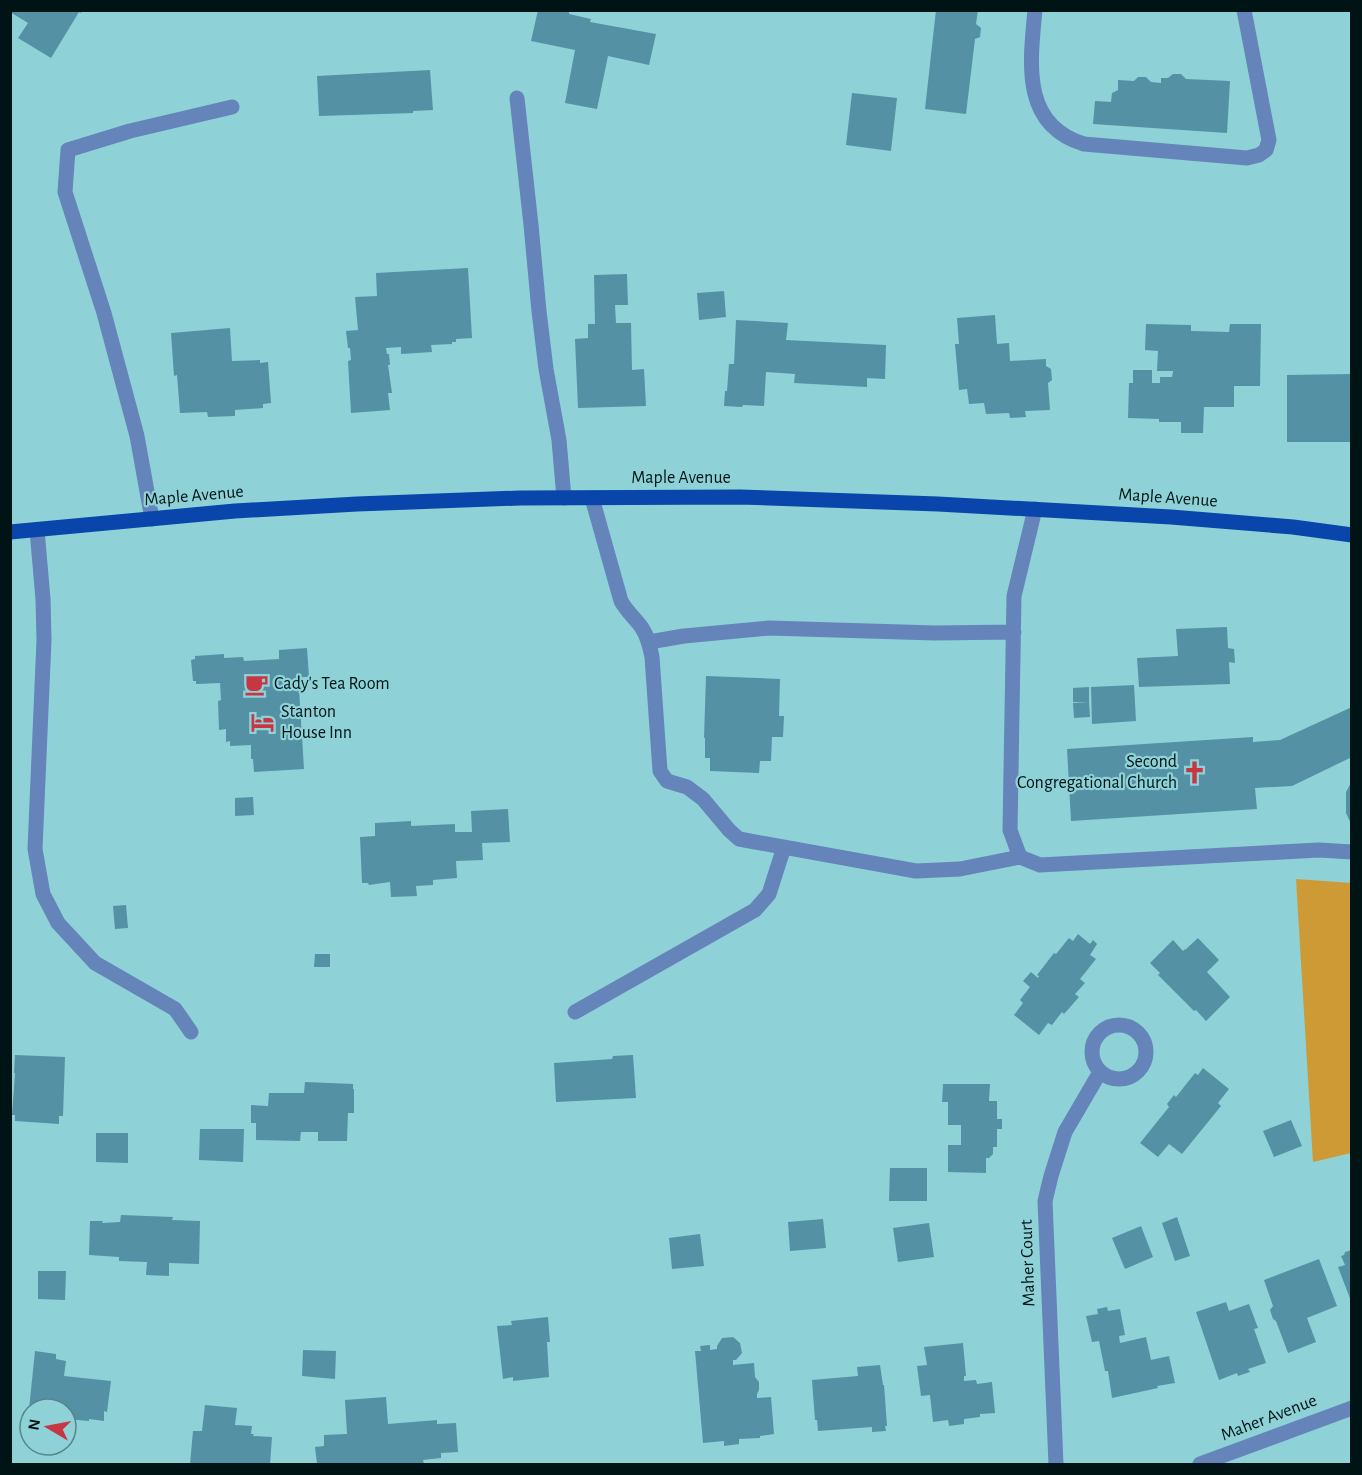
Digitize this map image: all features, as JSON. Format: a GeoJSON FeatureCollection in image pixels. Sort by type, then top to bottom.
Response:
{"type":"FeatureCollection","features":[{"type":"Feature","properties":{"kind":"main road","name":"Maple Avenue"},"geometry":{"type":"LineString","coordinates":[[10,532],[235,511],[357,504],[520,498],[740,497],[938,504],[1215,520],[1352,535]]}},
{"type":"Feature","properties":{"kind":"street"},"geometry":{"type":"LineString","coordinates":[[1035,10],[1031,49],[1032,78],[1044,117],[1053,128],[1071,140],[1084,144],[1246,158],[1266,150],[1269,140],[1244,10]]}},
{"type":"Feature","properties":{"kind":"street"},"geometry":{"type":"LineString","coordinates":[[517,98],[539,311],[546,369],[559,440],[564,498]]}},
{"type":"Feature","properties":{"kind":"street"},"geometry":{"type":"LineString","coordinates":[[152,519],[137,436],[104,313],[65,192],[68,150],[130,131],[232,107]]}},
{"type":"Feature","properties":{"kind":"street"},"geometry":{"type":"LineString","coordinates":[[592,498],[621,601],[627,612],[642,628],[649,642],[660,771],[667,781],[687,787],[703,799],[739,839],[916,872],[960,869],[1020,857],[1040,865],[1308,851],[1352,852]]}},
{"type":"Feature","properties":{"kind":"street"},"geometry":{"type":"LineString","coordinates":[[1020,857],[1010,830],[1014,596],[1035,509]]}},
{"type":"Feature","properties":{"kind":"street"},"geometry":{"type":"LineString","coordinates":[[37,530],[44,599],[44,640],[35,849],[43,894],[58,923],[95,963],[175,1009],[191,1032]]}},
{"type":"Feature","properties":{"kind":"street"},"geometry":{"type":"LineString","coordinates":[[649,642],[684,636],[769,628],[935,633],[1014,632]]}},
{"type":"Feature","properties":{"kind":"street"},"geometry":{"type":"LineString","coordinates":[[575,1011],[755,910],[769,894],[784,847]]}},
{"type":"Feature","properties":{"kind":"street","name":"Maher Court"},"geometry":{"type":"LineString","coordinates":[[1056,1464],[1045,1201],[1065,1132],[1101,1072]]}},
{"type":"Feature","properties":{"kind":"street","name":"Maher Avenue"},"geometry":{"type":"LineString","coordinates":[[1200,1464],[1352,1408]]}},
{"type":"Feature","properties":{"kind":"shaded area"},"geometry":{"type":"Polygon","coordinates":[[[1296,879],[1351,883],[1351,1153],[1313,1162],[1296,879]]]}},
{"type":"Feature","properties":{"kind":"building"},"geometry":{"type":"Polygon","coordinates":[[[10,10],[82,10],[51,58],[18,38],[28,23],[10,10]]]}},
{"type":"Feature","properties":{"kind":"building"},"geometry":{"type":"Polygon","coordinates":[[[538,10],[568,10],[569,14],[591,19],[590,22],[656,34],[649,65],[608,56],[597,109],[565,103],[575,50],[531,41],[538,10]]]}},
{"type":"Feature","properties":{"kind":"building"},"geometry":{"type":"Polygon","coordinates":[[[936,10],[978,10],[976,24],[981,28],[980,37],[975,39],[966,114],[925,109],[936,10]]]}},
{"type":"Feature","properties":{"kind":"building"},"geometry":{"type":"Polygon","coordinates":[[[430,70],[433,110],[413,111],[413,113],[319,116],[317,76],[430,70]]]}},
{"type":"Feature","properties":{"kind":"building"},"geometry":{"type":"Polygon","coordinates":[[[1173,74],[1181,74],[1186,79],[1230,81],[1227,133],[1093,124],[1095,101],[1111,102],[1112,93],[1118,90],[1118,80],[1134,81],[1138,77],[1146,77],[1151,82],[1161,83],[1161,78],[1168,78],[1173,74]]]}},
{"type":"Feature","properties":{"kind":"building"},"geometry":{"type":"Polygon","coordinates":[[[852,93],[897,98],[891,151],[846,145],[852,93]]]}},
{"type":"Feature","properties":{"kind":"building"},"geometry":{"type":"Polygon","coordinates":[[[468,268],[472,338],[456,339],[456,342],[452,344],[431,345],[432,352],[401,354],[401,347],[386,348],[389,354],[390,365],[388,365],[392,393],[388,393],[390,410],[351,413],[348,361],[351,360],[346,331],[358,330],[355,297],[377,296],[376,273],[468,268]]]}},
{"type":"Feature","properties":{"kind":"building"},"geometry":{"type":"Polygon","coordinates":[[[627,274],[628,305],[615,305],[616,323],[631,323],[632,370],[644,369],[646,406],[578,408],[575,339],[588,338],[588,324],[595,324],[594,275],[627,274]]]}},
{"type":"Feature","properties":{"kind":"building"},"geometry":{"type":"Polygon","coordinates":[[[724,291],[726,317],[699,320],[697,293],[724,291]]]}},
{"type":"Feature","properties":{"kind":"building"},"geometry":{"type":"Polygon","coordinates":[[[995,315],[997,344],[1009,343],[1010,361],[1046,359],[1046,366],[1051,369],[1052,380],[1048,383],[1050,410],[1025,411],[1026,417],[1010,418],[1009,413],[986,414],[984,403],[969,404],[967,389],[959,390],[955,344],[959,344],[957,318],[995,315]]]}},
{"type":"Feature","properties":{"kind":"building"},"geometry":{"type":"Polygon","coordinates":[[[736,320],[788,323],[786,340],[886,345],[885,379],[867,378],[867,387],[794,383],[795,374],[766,372],[764,406],[724,406],[729,364],[734,364],[736,320]]]}},
{"type":"Feature","properties":{"kind":"building"},"geometry":{"type":"Polygon","coordinates":[[[1146,324],[1191,325],[1191,331],[1229,332],[1230,324],[1261,324],[1260,386],[1234,386],[1234,407],[1204,407],[1203,433],[1181,433],[1181,422],[1128,418],[1129,383],[1133,383],[1133,370],[1152,370],[1152,383],[1160,383],[1160,377],[1172,377],[1173,371],[1157,371],[1158,351],[1145,350],[1146,324]]]}},
{"type":"Feature","properties":{"kind":"building"},"geometry":{"type":"Polygon","coordinates":[[[230,328],[232,361],[268,362],[271,403],[263,404],[263,408],[235,410],[235,416],[208,417],[207,412],[180,413],[177,375],[174,376],[171,333],[230,328]]]}},
{"type":"Feature","properties":{"kind":"building"},"geometry":{"type":"Polygon","coordinates":[[[1352,374],[1352,442],[1287,442],[1287,375],[1352,374]]]}},
{"type":"Feature","properties":{"kind":"building"},"geometry":{"type":"Polygon","coordinates":[[[1227,627],[1228,648],[1234,649],[1235,663],[1229,662],[1230,684],[1139,687],[1137,658],[1178,656],[1176,629],[1227,627]]]}},
{"type":"Feature","properties":{"kind":"building"},"geometry":{"type":"Polygon","coordinates":[[[307,648],[309,677],[297,677],[304,769],[254,772],[251,745],[230,746],[230,741],[226,742],[226,729],[219,730],[220,683],[196,684],[196,681],[193,681],[191,660],[195,659],[195,656],[224,654],[224,658],[243,657],[244,661],[279,659],[279,650],[307,648]]]}},
{"type":"Feature","properties":{"kind":"building"},"geometry":{"type":"Polygon","coordinates":[[[706,676],[780,679],[779,716],[784,716],[783,737],[772,737],[771,761],[760,761],[759,773],[710,771],[710,758],[705,758],[704,738],[706,676]]]}},
{"type":"Feature","properties":{"kind":"building"},"geometry":{"type":"Polygon","coordinates":[[[1134,685],[1136,721],[1092,724],[1091,687],[1134,685]]]}},
{"type":"Feature","properties":{"kind":"building"},"geometry":{"type":"Polygon","coordinates":[[[1089,687],[1089,702],[1073,702],[1073,688],[1089,687]]]}},
{"type":"Feature","properties":{"kind":"building"},"geometry":{"type":"Polygon","coordinates":[[[1089,702],[1090,717],[1074,718],[1073,703],[1089,702]]]}},
{"type":"Feature","properties":{"kind":"building","name":"Second Congregational Church"},"geometry":{"type":"Polygon","coordinates":[[[1352,707],[1352,757],[1292,786],[1255,788],[1257,809],[1071,821],[1067,749],[1253,737],[1253,742],[1280,740],[1352,707]]]}},
{"type":"Feature","properties":{"kind":"building"},"geometry":{"type":"Polygon","coordinates":[[[1352,781],[1352,826],[1346,813],[1346,792],[1352,781]]]}},
{"type":"Feature","properties":{"kind":"building"},"geometry":{"type":"Polygon","coordinates":[[[253,797],[254,815],[235,816],[235,798],[253,797]]]}},
{"type":"Feature","properties":{"kind":"building"},"geometry":{"type":"Polygon","coordinates":[[[508,809],[510,842],[482,843],[483,860],[456,861],[457,878],[433,880],[433,885],[416,886],[417,896],[391,897],[390,882],[369,885],[362,883],[360,837],[375,836],[375,823],[411,821],[411,826],[455,824],[455,832],[472,832],[471,811],[508,809]]]}},
{"type":"Feature","properties":{"kind":"building"},"geometry":{"type":"Polygon","coordinates":[[[126,905],[128,928],[115,929],[113,906],[126,905]]]}},
{"type":"Feature","properties":{"kind":"building"},"geometry":{"type":"Polygon","coordinates":[[[1078,934],[1090,944],[1093,940],[1097,944],[1090,955],[1096,959],[1080,979],[1085,983],[1075,994],[1079,997],[1064,1014],[1062,1012],[1052,1025],[1048,1023],[1039,1035],[1014,1015],[1023,1003],[1020,1000],[1030,987],[1023,981],[1031,972],[1038,978],[1037,975],[1054,953],[1056,954],[1069,938],[1073,941],[1078,934]]]}},
{"type":"Feature","properties":{"kind":"building"},"geometry":{"type":"Polygon","coordinates":[[[1198,938],[1219,960],[1207,972],[1230,997],[1206,1021],[1158,975],[1160,973],[1150,963],[1173,940],[1183,951],[1198,938]]]}},
{"type":"Feature","properties":{"kind":"building"},"geometry":{"type":"Polygon","coordinates":[[[315,954],[330,954],[330,967],[314,967],[315,954]]]}},
{"type":"Feature","properties":{"kind":"building"},"geometry":{"type":"Polygon","coordinates":[[[15,1055],[65,1057],[63,1116],[59,1116],[59,1124],[15,1121],[15,1115],[12,1115],[15,1055]]]}},
{"type":"Feature","properties":{"kind":"building"},"geometry":{"type":"Polygon","coordinates":[[[633,1055],[636,1098],[556,1102],[554,1063],[612,1059],[613,1056],[633,1055]]]}},
{"type":"Feature","properties":{"kind":"building"},"geometry":{"type":"Polygon","coordinates":[[[1203,1068],[1229,1089],[1218,1103],[1221,1106],[1182,1154],[1169,1144],[1158,1157],[1140,1143],[1169,1107],[1167,1104],[1174,1095],[1176,1097],[1195,1073],[1198,1075],[1203,1068]]]}},
{"type":"Feature","properties":{"kind":"building"},"geometry":{"type":"Polygon","coordinates":[[[305,1082],[353,1084],[354,1113],[348,1113],[347,1141],[318,1141],[318,1132],[301,1132],[300,1141],[256,1140],[256,1123],[251,1123],[251,1105],[268,1106],[269,1093],[304,1093],[305,1082]]]}},
{"type":"Feature","properties":{"kind":"building"},"geometry":{"type":"Polygon","coordinates":[[[943,1084],[990,1084],[989,1101],[997,1101],[997,1119],[1002,1119],[1002,1129],[997,1129],[997,1147],[993,1147],[993,1154],[986,1158],[986,1173],[948,1172],[948,1145],[961,1145],[961,1125],[948,1125],[948,1102],[942,1102],[943,1084]]]}},
{"type":"Feature","properties":{"kind":"building"},"geometry":{"type":"Polygon","coordinates":[[[1291,1120],[1302,1146],[1274,1157],[1263,1131],[1291,1120]]]}},
{"type":"Feature","properties":{"kind":"building"},"geometry":{"type":"Polygon","coordinates":[[[200,1129],[244,1129],[243,1162],[199,1160],[200,1129]]]}},
{"type":"Feature","properties":{"kind":"building"},"geometry":{"type":"Polygon","coordinates":[[[96,1133],[128,1133],[128,1163],[96,1162],[96,1133]]]}},
{"type":"Feature","properties":{"kind":"building"},"geometry":{"type":"Polygon","coordinates":[[[890,1168],[927,1168],[927,1201],[889,1201],[890,1168]]]}},
{"type":"Feature","properties":{"kind":"building"},"geometry":{"type":"Polygon","coordinates":[[[121,1215],[173,1217],[172,1220],[200,1221],[199,1264],[169,1263],[169,1276],[146,1275],[147,1262],[119,1261],[119,1257],[89,1255],[90,1221],[120,1222],[121,1215]]]}},
{"type":"Feature","properties":{"kind":"building"},"geometry":{"type":"Polygon","coordinates":[[[1177,1217],[1190,1256],[1175,1261],[1162,1223],[1177,1217]]]}},
{"type":"Feature","properties":{"kind":"building"},"geometry":{"type":"Polygon","coordinates":[[[823,1219],[826,1248],[790,1251],[788,1222],[823,1219]]]}},
{"type":"Feature","properties":{"kind":"building"},"geometry":{"type":"Polygon","coordinates":[[[929,1223],[934,1257],[898,1262],[893,1228],[929,1223]]]}},
{"type":"Feature","properties":{"kind":"building"},"geometry":{"type":"Polygon","coordinates":[[[1141,1226],[1153,1257],[1125,1269],[1112,1238],[1141,1226]]]}},
{"type":"Feature","properties":{"kind":"building"},"geometry":{"type":"Polygon","coordinates":[[[700,1234],[704,1266],[672,1269],[669,1238],[700,1234]]]}},
{"type":"Feature","properties":{"kind":"building"},"geometry":{"type":"Polygon","coordinates":[[[1352,1250],[1351,1301],[1338,1267],[1345,1265],[1341,1256],[1352,1250]]]}},
{"type":"Feature","properties":{"kind":"building"},"geometry":{"type":"Polygon","coordinates":[[[1319,1259],[1337,1306],[1307,1318],[1316,1342],[1288,1353],[1270,1310],[1273,1306],[1264,1280],[1319,1259]]]}},
{"type":"Feature","properties":{"kind":"building"},"geometry":{"type":"Polygon","coordinates":[[[38,1271],[66,1271],[65,1300],[38,1299],[38,1271]]]}},
{"type":"Feature","properties":{"kind":"building"},"geometry":{"type":"Polygon","coordinates":[[[1226,1302],[1229,1311],[1249,1304],[1258,1328],[1254,1329],[1266,1363],[1248,1369],[1250,1372],[1238,1376],[1237,1373],[1219,1380],[1196,1312],[1226,1302]]]}},
{"type":"Feature","properties":{"kind":"building"},"geometry":{"type":"Polygon","coordinates":[[[1107,1307],[1108,1311],[1120,1309],[1125,1335],[1119,1336],[1120,1343],[1146,1337],[1151,1360],[1169,1356],[1175,1383],[1112,1398],[1108,1371],[1105,1371],[1099,1341],[1092,1342],[1086,1316],[1098,1314],[1097,1309],[1107,1307]]]}},
{"type":"Feature","properties":{"kind":"building"},"geometry":{"type":"Polygon","coordinates":[[[548,1317],[549,1377],[513,1381],[513,1377],[503,1379],[497,1326],[512,1325],[511,1321],[548,1317]]]}},
{"type":"Feature","properties":{"kind":"building"},"geometry":{"type":"Polygon","coordinates":[[[733,1337],[740,1343],[742,1353],[736,1360],[733,1360],[733,1365],[754,1363],[755,1377],[759,1382],[757,1398],[771,1397],[774,1434],[760,1436],[760,1438],[739,1439],[739,1444],[724,1446],[724,1441],[703,1443],[695,1351],[701,1351],[700,1346],[710,1345],[710,1350],[717,1349],[722,1338],[733,1337]]]}},
{"type":"Feature","properties":{"kind":"building"},"geometry":{"type":"Polygon","coordinates":[[[963,1343],[966,1376],[964,1376],[964,1381],[976,1380],[977,1384],[992,1382],[995,1413],[980,1414],[980,1417],[964,1419],[964,1424],[949,1426],[948,1420],[933,1422],[930,1395],[921,1396],[917,1366],[927,1365],[924,1347],[963,1343]]]}},
{"type":"Feature","properties":{"kind":"building"},"geometry":{"type":"Polygon","coordinates":[[[303,1350],[336,1351],[335,1379],[302,1376],[303,1350]]]}},
{"type":"Feature","properties":{"kind":"building"},"geometry":{"type":"Polygon","coordinates":[[[35,1351],[56,1354],[56,1359],[66,1361],[64,1376],[111,1381],[104,1421],[78,1420],[78,1397],[30,1397],[35,1351]]]}},
{"type":"Feature","properties":{"kind":"building"},"geometry":{"type":"Polygon","coordinates":[[[880,1365],[884,1385],[886,1431],[872,1432],[872,1427],[818,1431],[812,1380],[858,1376],[857,1367],[880,1365]]]}},
{"type":"Feature","properties":{"kind":"building"},"geometry":{"type":"Polygon","coordinates":[[[386,1397],[388,1424],[437,1420],[437,1424],[456,1423],[458,1452],[441,1453],[441,1458],[423,1460],[424,1464],[317,1464],[315,1447],[324,1446],[324,1435],[347,1434],[345,1400],[386,1397]]]}},
{"type":"Feature","properties":{"kind":"building"},"geometry":{"type":"Polygon","coordinates":[[[205,1405],[237,1408],[235,1425],[252,1426],[253,1436],[272,1437],[270,1464],[190,1464],[193,1431],[202,1431],[205,1405]]]}},
{"type":"Feature","properties":{"kind":"place","name":"Cady's Tea Room"},"geometry":{"type":"Point","coordinates":[256,684]}},
{"type":"Feature","properties":{"kind":"place","name":"Stanton House Inn"},"geometry":{"type":"Point","coordinates":[263,722]}},
{"type":"Feature","properties":{"kind":"place","name":"Second Congregational Church"},"geometry":{"type":"Point","coordinates":[1195,772]}}]}
